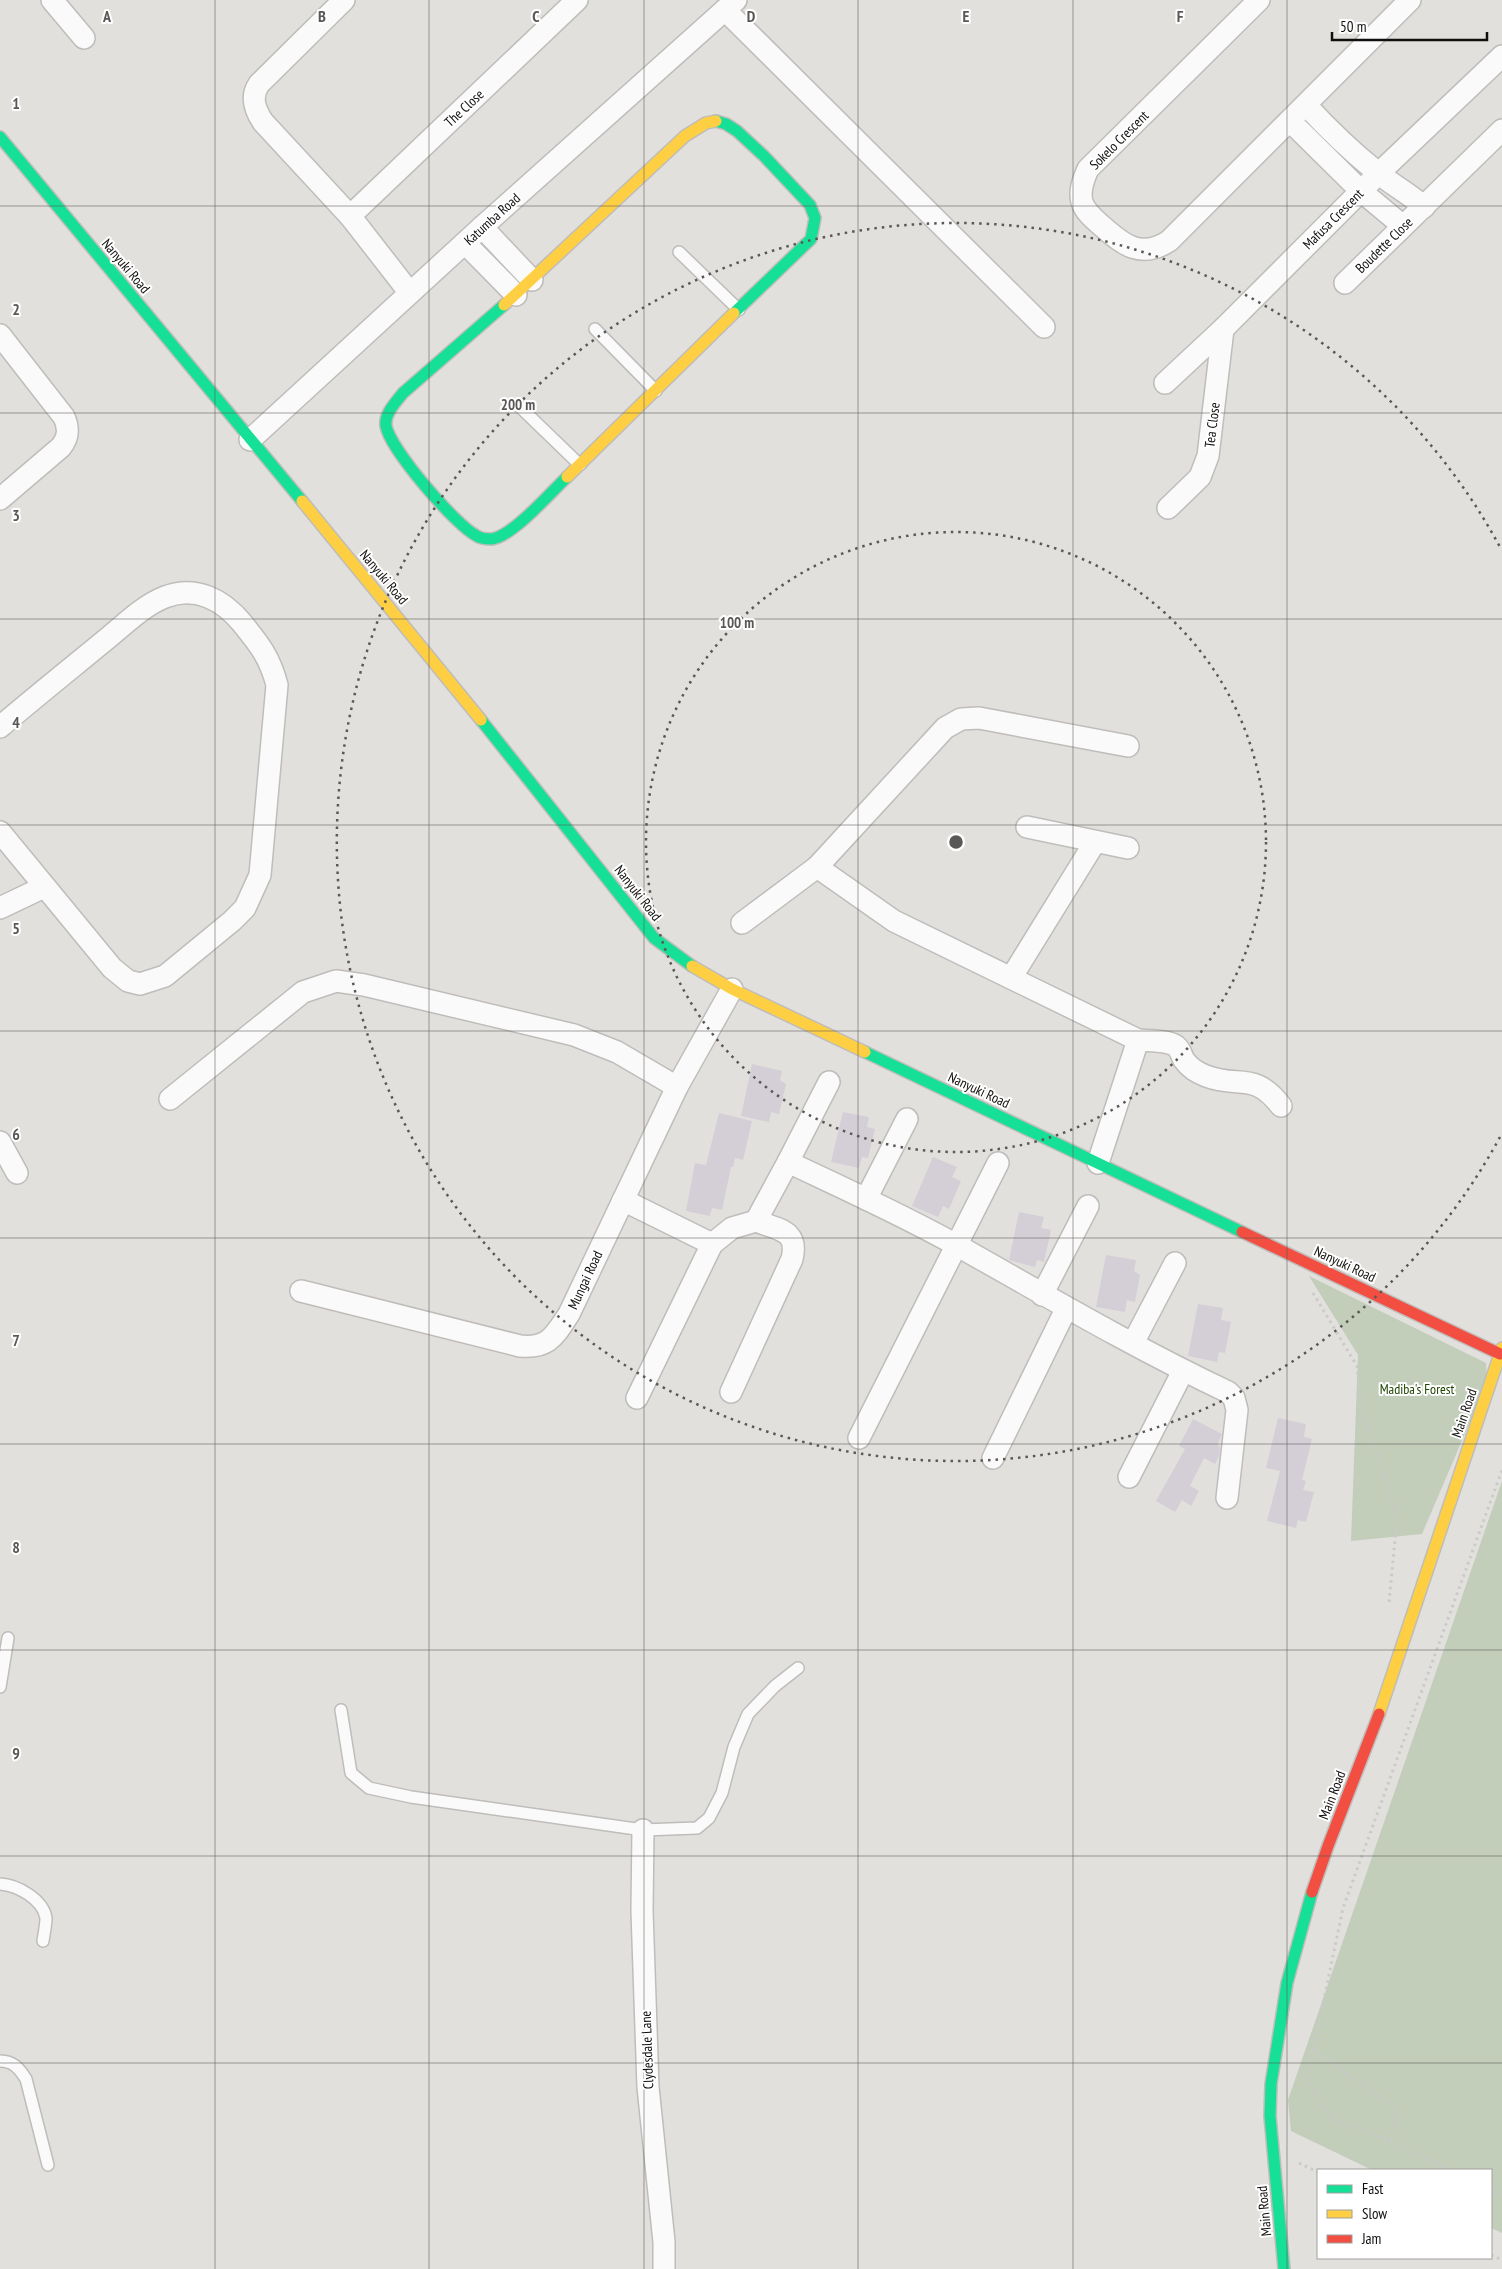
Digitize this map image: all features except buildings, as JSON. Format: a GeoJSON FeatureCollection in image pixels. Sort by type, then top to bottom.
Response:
{"type":"FeatureCollection","features":[{"type":"Feature","properties":{"kind":"street"},"geometry":{"type":"LineString","coordinates":[[52,0],[84,38]]}},
{"type":"Feature","properties":{"kind":"street"},"geometry":{"type":"LineString","coordinates":[[344,0],[264,77],[254,90],[256,111],[263,122],[350,216],[410,293]]}},
{"type":"Feature","properties":{"kind":"street","name":"The Close"},"geometry":{"type":"LineString","coordinates":[[350,216],[577,0]]}},
{"type":"Feature","properties":{"kind":"street","name":"Sokelo Crescent"},"geometry":{"type":"LineString","coordinates":[[1259,0],[1088,169],[1080,192],[1082,204],[1088,213],[1120,242],[1130,248],[1159,248],[1169,241],[1410,0]]}},
{"type":"Feature","properties":{"kind":"street"},"geometry":{"type":"LineString","coordinates":[[730,5],[1044,327]]}},
{"type":"Feature","properties":{"kind":"street","name":"Katumba Road"},"geometry":{"type":"LineString","coordinates":[[250,440],[482,227],[730,5]]}},
{"type":"Feature","properties":{"kind":"street","name":"Mafusa Crescent"},"geometry":{"type":"LineString","coordinates":[[1165,383],[1378,174],[1502,56]]}},
{"type":"Feature","properties":{"kind":"street"},"geometry":{"type":"LineString","coordinates":[[1306,105],[1328,129],[1378,174]]}},
{"type":"Feature","properties":{"kind":"street"},"geometry":{"type":"LineString","coordinates":[[721,121],[740,131],[810,205],[815,213],[815,229],[811,239],[739,310],[580,465],[507,533],[498,538],[483,538],[467,531],[396,447],[387,429],[386,418],[403,393],[532,280],[685,136],[706,123],[721,121]]}},
{"type":"Feature","properties":{"kind":"street"},"geometry":{"type":"LineString","coordinates":[[1290,121],[1361,191],[1403,226]]}},
{"type":"Feature","properties":{"kind":"street","name":"Boudette Close"},"geometry":{"type":"LineString","coordinates":[[1345,283],[1502,130]]}},
{"type":"Feature","properties":{"kind":"street","name":"Nanyuki Road"},"geometry":{"type":"LineString","coordinates":[[0,137],[454,685],[654,938],[669,952],[686,964],[732,989],[1098,1163],[1501,1351]]}},
{"type":"Feature","properties":{"kind":"street","name":"Boudette Close"},"geometry":{"type":"LineString","coordinates":[[1378,174],[1413,196],[1424,207]]}},
{"type":"Feature","properties":{"kind":"street"},"geometry":{"type":"LineString","coordinates":[[482,227],[532,280]]}},
{"type":"Feature","properties":{"kind":"street"},"geometry":{"type":"LineString","coordinates":[[465,243],[516,295]]}},
{"type":"Feature","properties":{"kind":"street","name":"Tea Close"},"geometry":{"type":"LineString","coordinates":[[1168,508],[1200,477],[1208,456],[1223,328]]}},
{"type":"Feature","properties":{"kind":"street"},"geometry":{"type":"LineString","coordinates":[[0,335],[64,417],[68,425],[68,434],[65,441],[50,457],[0,498]]}},
{"type":"Feature","properties":{"kind":"street"},"geometry":{"type":"LineString","coordinates":[[0,726],[139,612],[166,597],[190,594],[210,597],[229,608],[261,645],[272,664],[277,686],[260,876],[245,908],[165,976],[140,984],[128,981],[112,968],[0,832]]}},
{"type":"Feature","properties":{"kind":"street"},"geometry":{"type":"LineString","coordinates":[[742,923],[817,866],[952,722],[979,718],[1128,746]]}},
{"type":"Feature","properties":{"kind":"street"},"geometry":{"type":"LineString","coordinates":[[1027,828],[1128,848]]}},
{"type":"Feature","properties":{"kind":"street"},"geometry":{"type":"LineString","coordinates":[[1010,978],[1095,842]]}},
{"type":"Feature","properties":{"kind":"street"},"geometry":{"type":"LineString","coordinates":[[817,866],[894,921],[1138,1040],[1174,1045],[1179,1049],[1189,1066],[1204,1075],[1215,1079],[1253,1083],[1269,1092],[1281,1106]]}},
{"type":"Feature","properties":{"kind":"street"},"geometry":{"type":"LineString","coordinates":[[0,908],[44,887]]}},
{"type":"Feature","properties":{"kind":"street"},"geometry":{"type":"LineString","coordinates":[[170,1099],[303,992],[336,981],[364,985],[574,1035],[617,1052],[677,1087]]}},
{"type":"Feature","properties":{"kind":"street","name":"Mungai Road"},"geometry":{"type":"LineString","coordinates":[[301,1291],[520,1346],[542,1345],[552,1338],[569,1314],[677,1087],[732,989]]}},
{"type":"Feature","properties":{"kind":"street"},"geometry":{"type":"LineString","coordinates":[[1098,1163],[1138,1040]]}},
{"type":"Feature","properties":{"kind":"street"},"geometry":{"type":"LineString","coordinates":[[756,1221],[829,1082]]}},
{"type":"Feature","properties":{"kind":"street"},"geometry":{"type":"LineString","coordinates":[[866,1199],[907,1119]]}},
{"type":"Feature","properties":{"kind":"street"},"geometry":{"type":"LineString","coordinates":[[0,1142],[17,1173]]}},
{"type":"Feature","properties":{"kind":"street"},"geometry":{"type":"LineString","coordinates":[[788,1162],[956,1245],[1066,1309],[1183,1371],[1228,1392],[1237,1404],[1227,1498]]}},
{"type":"Feature","properties":{"kind":"street"},"geometry":{"type":"LineString","coordinates":[[859,1438],[998,1163]]}},
{"type":"Feature","properties":{"kind":"street"},"geometry":{"type":"LineString","coordinates":[[623,1200],[712,1244]]}},
{"type":"Feature","properties":{"kind":"street"},"geometry":{"type":"LineString","coordinates":[[1042,1294],[1088,1206]]}},
{"type":"Feature","properties":{"kind":"street"},"geometry":{"type":"LineString","coordinates":[[637,1398],[712,1244],[732,1228],[756,1221],[784,1232],[791,1237],[795,1242],[794,1250],[792,1259],[731,1392]]}},
{"type":"Feature","properties":{"kind":"street"},"geometry":{"type":"LineString","coordinates":[[1133,1343],[1175,1264]]}},
{"type":"Feature","properties":{"kind":"street"},"geometry":{"type":"LineString","coordinates":[[994,1458],[1066,1309]]}},
{"type":"Feature","properties":{"kind":"street","name":"Main Road"},"geometry":{"type":"LineString","coordinates":[[1284,2269],[1270,2116],[1271,2084],[1287,1983],[1306,1911],[1328,1846],[1379,1715],[1501,1351]]}},
{"type":"Feature","properties":{"kind":"street"},"geometry":{"type":"LineString","coordinates":[[1130,1477],[1183,1371]]}},
{"type":"Feature","properties":{"kind":"street","name":"Clydesdale Lane"},"geometry":{"type":"LineString","coordinates":[[643,1830],[642,1912],[648,2087],[664,2242],[664,2269]]}},
{"type":"Feature","properties":{"kind":"lane"},"geometry":{"type":"LineString","coordinates":[[679,252],[739,310]]}},
{"type":"Feature","properties":{"kind":"lane"},"geometry":{"type":"LineString","coordinates":[[595,328],[656,390]]}},
{"type":"Feature","properties":{"kind":"lane"},"geometry":{"type":"LineString","coordinates":[[520,407],[580,465]]}},
{"type":"Feature","properties":{"kind":"lane"},"geometry":{"type":"LineString","coordinates":[[0,1687],[8,1638]]}},
{"type":"Feature","properties":{"kind":"lane"},"geometry":{"type":"LineString","coordinates":[[341,1710],[351,1772],[369,1788],[411,1797],[643,1830],[697,1828],[709,1818],[722,1793],[734,1747],[748,1714],[775,1686],[798,1668]]}},
{"type":"Feature","properties":{"kind":"lane"},"geometry":{"type":"LineString","coordinates":[[0,1884],[20,1889],[42,1908],[46,1917],[44,1941]]}},
{"type":"Feature","properties":{"kind":"lane"},"geometry":{"type":"LineString","coordinates":[[0,2061],[10,2062],[18,2068],[26,2079],[48,2165]]}},
{"type":"Feature","properties":{"kind":"path"},"geometry":{"type":"LineString","coordinates":[[1311,1290],[1357,1366],[1362,1406],[1397,1519],[1389,1608]]}},
{"type":"Feature","properties":{"kind":"path"},"geometry":{"type":"LineString","coordinates":[[1448,2169],[1390,2141],[1336,2120],[1327,2112],[1309,2082],[1343,1908],[1502,1470]]}},
{"type":"Feature","properties":{"kind":"path"},"geometry":{"type":"LineString","coordinates":[[1314,2049],[1340,2070],[1388,2101],[1394,2110],[1395,2120],[1390,2141]]}},
{"type":"Feature","properties":{"kind":"green space","name":"Madiba's Forest"},"geometry":{"type":"Polygon","coordinates":[[[1309,1276],[1486,1363],[1487,1382],[1422,1534],[1351,1541],[1358,1355],[1309,1276]]]}},
{"type":"Feature","properties":{"kind":"green space"},"geometry":{"type":"Polygon","coordinates":[[[1502,1481],[1502,2233],[1492,2228],[1492,2169],[1370,2169],[1291,2131],[1288,2100],[1502,1481]]]}},
{"type":"Feature","properties":{"kind":"traffic: fast"},"geometry":{"type":"LineString","coordinates":[[716,121],[726,124],[737,131],[764,156],[810,205],[815,218],[811,239],[734,313]]}},
{"type":"Feature","properties":{"kind":"traffic: fast"},"geometry":{"type":"LineString","coordinates":[[0,137],[302,501]]}},
{"type":"Feature","properties":{"kind":"traffic: fast"},"geometry":{"type":"LineString","coordinates":[[504,305],[403,393],[387,417],[386,426],[390,437],[411,468],[440,503],[467,529],[482,538],[492,539],[510,530],[531,513],[567,477]]}},
{"type":"Feature","properties":{"kind":"traffic: fast"},"geometry":{"type":"LineString","coordinates":[[481,720],[654,938],[692,966]]}},
{"type":"Feature","properties":{"kind":"traffic: fast"},"geometry":{"type":"LineString","coordinates":[[865,1052],[1242,1232]]}},
{"type":"Feature","properties":{"kind":"traffic: fast"},"geometry":{"type":"LineString","coordinates":[[1284,2269],[1270,2116],[1271,2084],[1287,1983],[1312,1892]]}},
{"type":"Feature","properties":{"kind":"traffic: slow"},"geometry":{"type":"LineString","coordinates":[[504,305],[685,136],[706,123],[716,121]]}},
{"type":"Feature","properties":{"kind":"traffic: slow"},"geometry":{"type":"LineString","coordinates":[[567,477],[734,313]]}},
{"type":"Feature","properties":{"kind":"traffic: slow"},"geometry":{"type":"LineString","coordinates":[[302,501],[481,720]]}},
{"type":"Feature","properties":{"kind":"traffic: slow"},"geometry":{"type":"LineString","coordinates":[[692,966],[732,989],[865,1052]]}},
{"type":"Feature","properties":{"kind":"traffic: slow"},"geometry":{"type":"LineString","coordinates":[[1379,1714],[1502,1348]]}},
{"type":"Feature","properties":{"kind":"traffic: jam"},"geometry":{"type":"LineString","coordinates":[[1242,1232],[1500,1354]]}},
{"type":"Feature","properties":{"kind":"traffic: jam"},"geometry":{"type":"LineString","coordinates":[[1312,1892],[1379,1714]]}}]}
